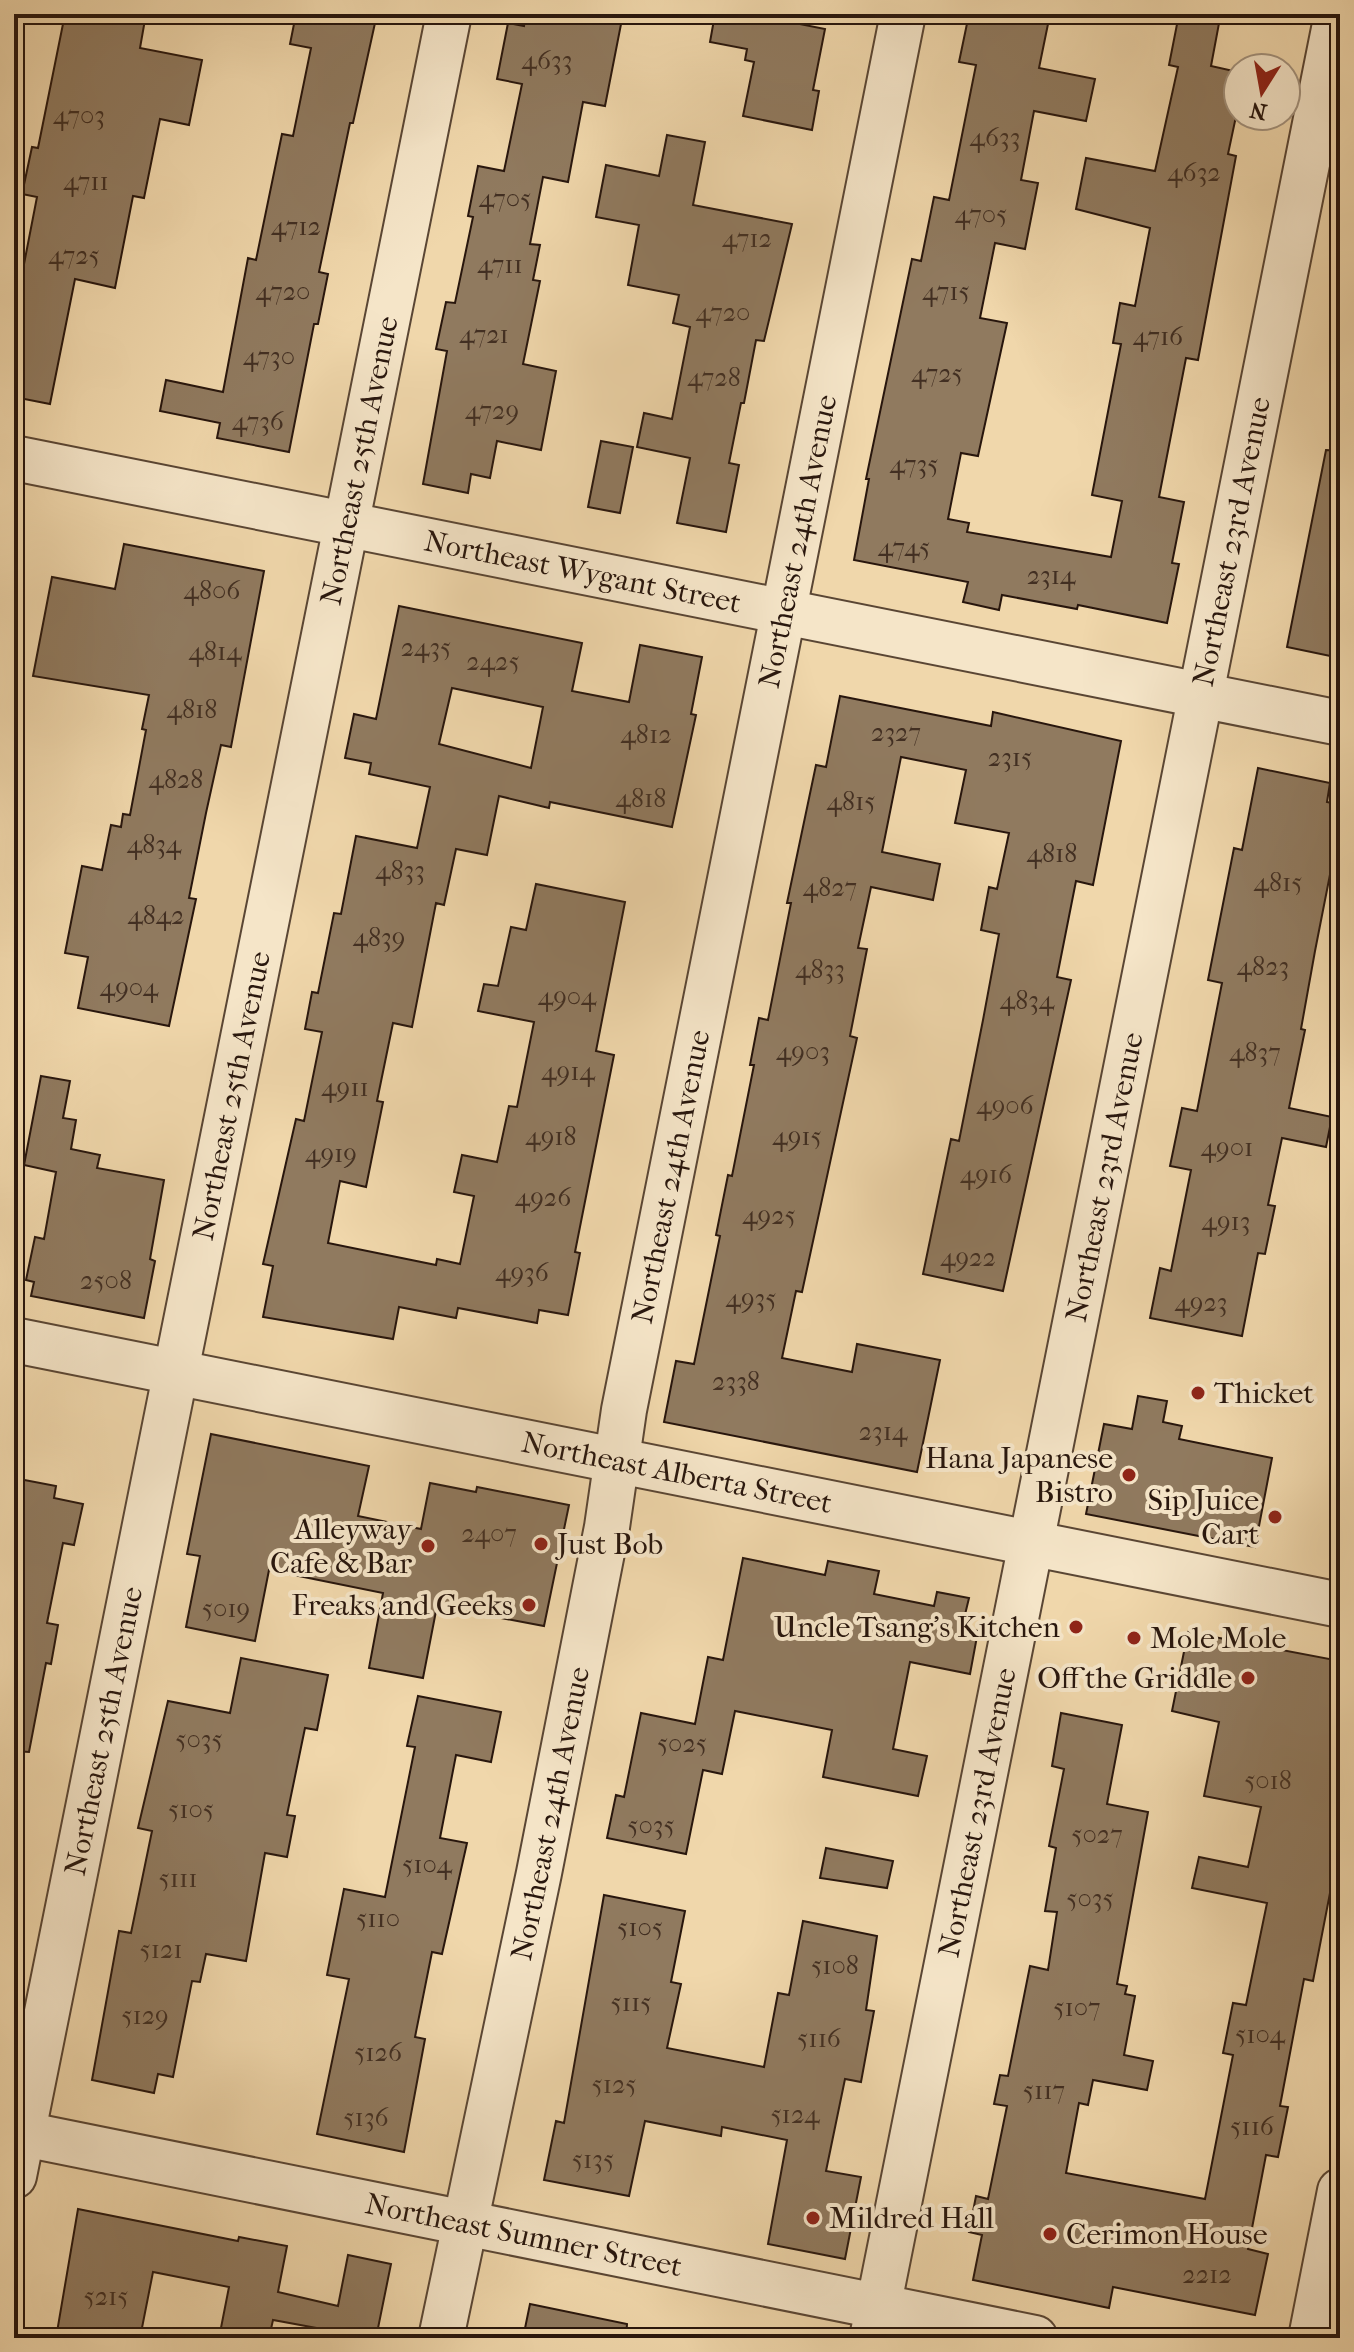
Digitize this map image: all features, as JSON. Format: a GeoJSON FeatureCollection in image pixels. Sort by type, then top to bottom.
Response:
{"type":"FeatureCollection","features":[{"type":"Feature","properties":{"kind":"street","name":"Northeast 25th Avenue"},"geometry":{"type":"LineString","coordinates":[[14,2176],[18,2133],[177,1373],[449,14]]}},
{"type":"Feature","properties":{"kind":"street","name":"Northeast 24th Avenue"},"geometry":{"type":"LineString","coordinates":[[441,2338],[539,1873],[618,1461],[624,1410],[903,14]]}},
{"type":"Feature","properties":{"kind":"street","name":"Northeast 23rd Avenue"},"geometry":{"type":"LineString","coordinates":[[875,2322],[1337,14]]}},
{"type":"Feature","properties":{"kind":"street","name":"Northeast Wygant Street"},"geometry":{"type":"LineString","coordinates":[[14,458],[1340,723]]}},
{"type":"Feature","properties":{"kind":"street","name":"Northeast Alberta Street"},"geometry":{"type":"LineString","coordinates":[[14,1340],[1340,1605]]}},
{"type":"Feature","properties":{"kind":"street","name":"Northeast Sumner Street"},"geometry":{"type":"LineString","coordinates":[[18,2133],[465,2224],[875,2322],[1035,2338]]}},
{"type":"Feature","properties":{"kind":"street"},"geometry":{"type":"LineString","coordinates":[[1311,2338],[1340,2191]]}},
{"type":"Feature","properties":{"kind":"building"},"geometry":{"type":"Polygon","coordinates":[[[65,14],[146,14],[140,48],[202,60],[189,125],[160,119],[144,198],[133,196],[115,288],[75,279],[50,404],[14,397],[14,295],[18,295],[37,197],[22,194],[32,147],[38,148],[65,14]]]}},
{"type":"Feature","properties":{"kind":"building"},"geometry":{"type":"Polygon","coordinates":[[[296,14],[377,14],[353,123],[350,123],[319,272],[328,274],[318,324],[314,324],[289,452],[217,438],[220,423],[160,411],[166,380],[223,392],[248,258],[256,260],[282,134],[293,136],[311,48],[290,44],[296,14]]]}},
{"type":"Feature","properties":{"kind":"building"},"geometry":{"type":"Polygon","coordinates":[[[526,14],[623,14],[605,106],[583,102],[568,182],[543,177],[530,244],[540,245],[533,280],[540,281],[523,364],[556,371],[541,450],[497,441],[490,478],[471,474],[468,493],[423,484],[447,351],[436,349],[446,302],[455,303],[473,217],[468,216],[478,166],[504,171],[522,84],[497,79],[508,23],[524,26],[526,14]]]}},
{"type":"Feature","properties":{"kind":"building"},"geometry":{"type":"Polygon","coordinates":[[[715,14],[749,14],[825,29],[813,90],[819,91],[812,130],[743,116],[754,62],[745,60],[747,49],[710,42],[715,14]]]}},
{"type":"Feature","properties":{"kind":"building"},"geometry":{"type":"Polygon","coordinates":[[[969,14],[998,14],[1048,24],[1039,68],[1095,79],[1086,121],[1034,111],[1021,180],[1038,183],[1025,249],[995,243],[980,318],[1007,323],[978,456],[961,453],[948,519],[969,523],[967,532],[1111,557],[1122,501],[1092,495],[1121,344],[1113,343],[1120,303],[1135,306],[1150,228],[1076,209],[1086,158],[1155,171],[1178,67],[1169,65],[1179,14],[1220,18],[1211,66],[1222,68],[1222,132],[1233,132],[1228,154],[1236,156],[1198,360],[1186,358],[1159,497],[1184,502],[1172,563],[1179,564],[1167,623],[1078,605],[1077,609],[1002,595],[999,610],[963,602],[968,582],[854,560],[869,479],[866,479],[912,259],[921,261],[934,197],[949,200],[976,65],[959,62],[969,14]]]}},
{"type":"Feature","properties":{"kind":"building"},"geometry":{"type":"Polygon","coordinates":[[[667,135],[705,142],[693,205],[792,224],[764,341],[756,340],[744,403],[741,403],[729,463],[739,465],[726,532],[677,523],[690,458],[637,447],[644,413],[672,419],[690,327],[673,323],[679,295],[628,285],[639,225],[596,217],[606,165],[659,176],[667,135]]]}},
{"type":"Feature","properties":{"kind":"building"},"geometry":{"type":"Polygon","coordinates":[[[601,441],[633,447],[620,513],[588,507],[601,441]]]}},
{"type":"Feature","properties":{"kind":"building"},"geometry":{"type":"Polygon","coordinates":[[[1326,450],[1340,451],[1340,658],[1287,647],[1326,450]]]}},
{"type":"Feature","properties":{"kind":"building"},"geometry":{"type":"Polygon","coordinates":[[[124,544],[264,571],[231,747],[221,745],[206,813],[189,898],[196,899],[169,1026],[78,1008],[88,957],[65,953],[82,866],[102,870],[111,825],[121,827],[123,814],[130,815],[146,730],[142,729],[149,695],[33,676],[52,577],[115,589],[124,544]]]}},
{"type":"Feature","properties":{"kind":"building"},"geometry":{"type":"Polygon","coordinates":[[[399,606],[582,643],[572,691],[629,702],[640,645],[702,657],[691,714],[696,715],[672,827],[550,802],[549,808],[499,796],[487,855],[456,849],[444,905],[436,903],[412,1027],[393,1023],[377,1101],[383,1102],[366,1187],[340,1181],[328,1243],[436,1265],[437,1259],[460,1264],[474,1196],[454,1192],[462,1155],[497,1162],[509,1106],[517,1107],[534,1022],[478,1011],[484,984],[498,986],[511,927],[526,930],[536,884],[625,902],[596,1051],[614,1055],[575,1252],[580,1253],[568,1315],[539,1310],[537,1323],[458,1308],[456,1318],[399,1307],[393,1339],[263,1317],[273,1266],[263,1264],[296,1119],[304,1121],[322,1032],[305,1029],[312,992],[318,993],[334,913],[341,914],[356,836],[417,848],[430,787],[369,774],[371,763],[345,758],[354,714],[376,719],[399,606]],[[452,688],[439,744],[531,768],[543,707],[452,688]]]}},
{"type":"Feature","properties":{"kind":"building"},"geometry":{"type":"Polygon","coordinates":[[[840,696],[991,726],[993,712],[1121,741],[1093,885],[1076,881],[1057,977],[1071,980],[1003,1291],[923,1274],[951,1139],[959,1141],[983,1020],[999,934],[981,930],[989,887],[997,889],[1009,833],[955,823],[966,770],[901,757],[882,852],[940,864],[933,900],[871,887],[858,948],[867,949],[850,1036],[857,1038],[802,1292],[796,1291],[782,1358],[852,1372],[857,1344],[940,1360],[917,1472],[664,1422],[676,1361],[694,1364],[720,1236],[716,1235],[728,1175],[732,1176],[754,1065],[750,1065],[759,1018],[768,1020],[791,903],[787,903],[816,765],[826,767],[840,696]]]}},
{"type":"Feature","properties":{"kind":"building"},"geometry":{"type":"Polygon","coordinates":[[[1258,768],[1330,783],[1327,802],[1340,805],[1340,845],[1336,844],[1315,951],[1301,1029],[1305,1030],[1289,1108],[1332,1117],[1326,1147],[1282,1138],[1268,1205],[1275,1206],[1265,1254],[1258,1253],[1242,1336],[1150,1318],[1160,1268],[1171,1271],[1191,1170],[1170,1166],[1182,1108],[1197,1111],[1222,983],[1208,980],[1234,848],[1242,850],[1258,768]]]}},
{"type":"Feature","properties":{"kind":"building"},"geometry":{"type":"Polygon","coordinates":[[[41,1076],[70,1081],[63,1118],[76,1120],[71,1149],[100,1155],[97,1168],[164,1180],[150,1259],[155,1261],[144,1318],[31,1296],[34,1282],[26,1280],[35,1237],[44,1239],[56,1172],[24,1165],[41,1076]]]}},
{"type":"Feature","properties":{"kind":"building"},"geometry":{"type":"Polygon","coordinates":[[[1138,1396],[1167,1401],[1163,1422],[1182,1426],[1179,1439],[1272,1458],[1255,1547],[1086,1514],[1104,1424],[1132,1429],[1138,1396]]]}},
{"type":"Feature","properties":{"kind":"building"},"geometry":{"type":"Polygon","coordinates":[[[211,1434],[369,1466],[358,1516],[421,1529],[430,1483],[476,1492],[477,1487],[569,1505],[544,1626],[453,1609],[452,1614],[436,1611],[423,1678],[369,1668],[383,1593],[269,1570],[255,1641],[186,1627],[200,1556],[187,1554],[211,1434]]]}},
{"type":"Feature","properties":{"kind":"building"},"geometry":{"type":"Polygon","coordinates":[[[14,1478],[56,1486],[54,1498],[83,1504],[74,1545],[63,1543],[47,1623],[58,1625],[51,1664],[46,1663],[29,1752],[14,1751],[14,1478]]]}},
{"type":"Feature","properties":{"kind":"building"},"geometry":{"type":"Polygon","coordinates":[[[743,1558],[825,1575],[828,1561],[879,1571],[874,1594],[934,1606],[937,1592],[969,1598],[962,1627],[978,1631],[970,1674],[910,1662],[893,1749],[927,1756],[918,1796],[823,1777],[832,1730],[735,1711],[722,1774],[703,1770],[686,1854],[607,1838],[616,1795],[624,1797],[641,1713],[695,1724],[708,1657],[723,1660],[743,1558]]]}},
{"type":"Feature","properties":{"kind":"building"},"geometry":{"type":"Polygon","coordinates":[[[1188,1632],[1340,1661],[1340,1866],[1334,1894],[1330,1893],[1313,1981],[1304,1979],[1280,2106],[1288,2107],[1278,2157],[1266,2155],[1248,2249],[1268,2254],[1255,2315],[1113,2287],[1109,2308],[973,2280],[982,2235],[969,2232],[976,2196],[988,2199],[1007,2106],[994,2104],[1000,2075],[1008,2076],[1030,1966],[1048,1970],[1057,1912],[1045,1911],[1056,1848],[1049,1846],[1064,1769],[1052,1766],[1061,1713],[1122,1725],[1107,1804],[1148,1812],[1117,1984],[1127,1986],[1125,1994],[1135,1996],[1124,2055],[1153,2061],[1147,2090],[1093,2080],[1088,2105],[1079,2103],[1066,2173],[1205,2199],[1233,2055],[1223,2053],[1233,2003],[1246,2005],[1267,1903],[1192,1888],[1199,1857],[1248,1867],[1261,1807],[1204,1796],[1219,1722],[1172,1711],[1188,1632]]]}},
{"type":"Feature","properties":{"kind":"building"},"geometry":{"type":"Polygon","coordinates":[[[241,1658],[328,1675],[317,1730],[305,1728],[287,1815],[295,1816],[287,1857],[265,1853],[246,1961],[206,1954],[200,1982],[192,1981],[173,2077],[158,2074],[154,2093],[92,2080],[119,1931],[131,1933],[152,1831],[138,1828],[168,1701],[230,1713],[241,1658]]]}},
{"type":"Feature","properties":{"kind":"building"},"geometry":{"type":"Polygon","coordinates":[[[418,1696],[501,1712],[491,1762],[456,1755],[440,1838],[467,1843],[442,1954],[432,1952],[415,2037],[425,2039],[404,2152],[317,2134],[349,1979],[327,1975],[344,1889],[385,1897],[415,1747],[407,1746],[418,1696]]]}},
{"type":"Feature","properties":{"kind":"building"},"geometry":{"type":"Polygon","coordinates":[[[826,1848],[893,1861],[887,1888],[820,1878],[826,1848]]]}},
{"type":"Feature","properties":{"kind":"building"},"geometry":{"type":"Polygon","coordinates":[[[604,1895],[685,1911],[671,1982],[681,1984],[667,2048],[764,2067],[778,1993],[789,1995],[803,1921],[877,1936],[866,2010],[874,2011],[861,2082],[845,2079],[826,2171],[861,2177],[845,2259],[768,2244],[787,2140],[722,2127],[721,2136],[645,2121],[629,2196],[544,2180],[556,2121],[564,2123],[604,1895]]]}},
{"type":"Feature","properties":{"kind":"building"},"geometry":{"type":"Polygon","coordinates":[[[78,2209],[238,2241],[239,2237],[287,2246],[278,2292],[338,2306],[348,2255],[391,2264],[376,2338],[331,2338],[333,2331],[273,2320],[269,2338],[219,2338],[229,2287],[153,2272],[140,2338],[56,2338],[78,2209]]]}},
{"type":"Feature","properties":{"kind":"building"},"geometry":{"type":"Polygon","coordinates":[[[530,2304],[627,2324],[626,2338],[523,2338],[530,2304]]]}},
{"type":"Feature","properties":{"kind":"place","name":"Thicket"},"geometry":{"type":"Point","coordinates":[1198,1393]}},
{"type":"Feature","properties":{"kind":"place","name":"Hana Japanese Bistro"},"geometry":{"type":"Point","coordinates":[1129,1475]}},
{"type":"Feature","properties":{"kind":"place","name":"Sip Juice Cart"},"geometry":{"type":"Point","coordinates":[1275,1517]}},
{"type":"Feature","properties":{"kind":"place","name":"Just Bob"},"geometry":{"type":"Point","coordinates":[541,1544]}},
{"type":"Feature","properties":{"kind":"place","name":"Alleyway Cafe & Bar"},"geometry":{"type":"Point","coordinates":[428,1546]}},
{"type":"Feature","properties":{"kind":"place","name":"Freaks and Geeks"},"geometry":{"type":"Point","coordinates":[529,1605]}},
{"type":"Feature","properties":{"kind":"place","name":"Uncle Tsang's Kitchen"},"geometry":{"type":"Point","coordinates":[1076,1627]}},
{"type":"Feature","properties":{"kind":"place","name":"Mole Mole"},"geometry":{"type":"Point","coordinates":[1134,1638]}},
{"type":"Feature","properties":{"kind":"place","name":"Off the Griddle"},"geometry":{"type":"Point","coordinates":[1248,1678]}},
{"type":"Feature","properties":{"kind":"place","name":"Mildred Hall"},"geometry":{"type":"Point","coordinates":[813,2218]}},
{"type":"Feature","properties":{"kind":"place","name":"Cerimon House"},"geometry":{"type":"Point","coordinates":[1050,2234]}}]}
